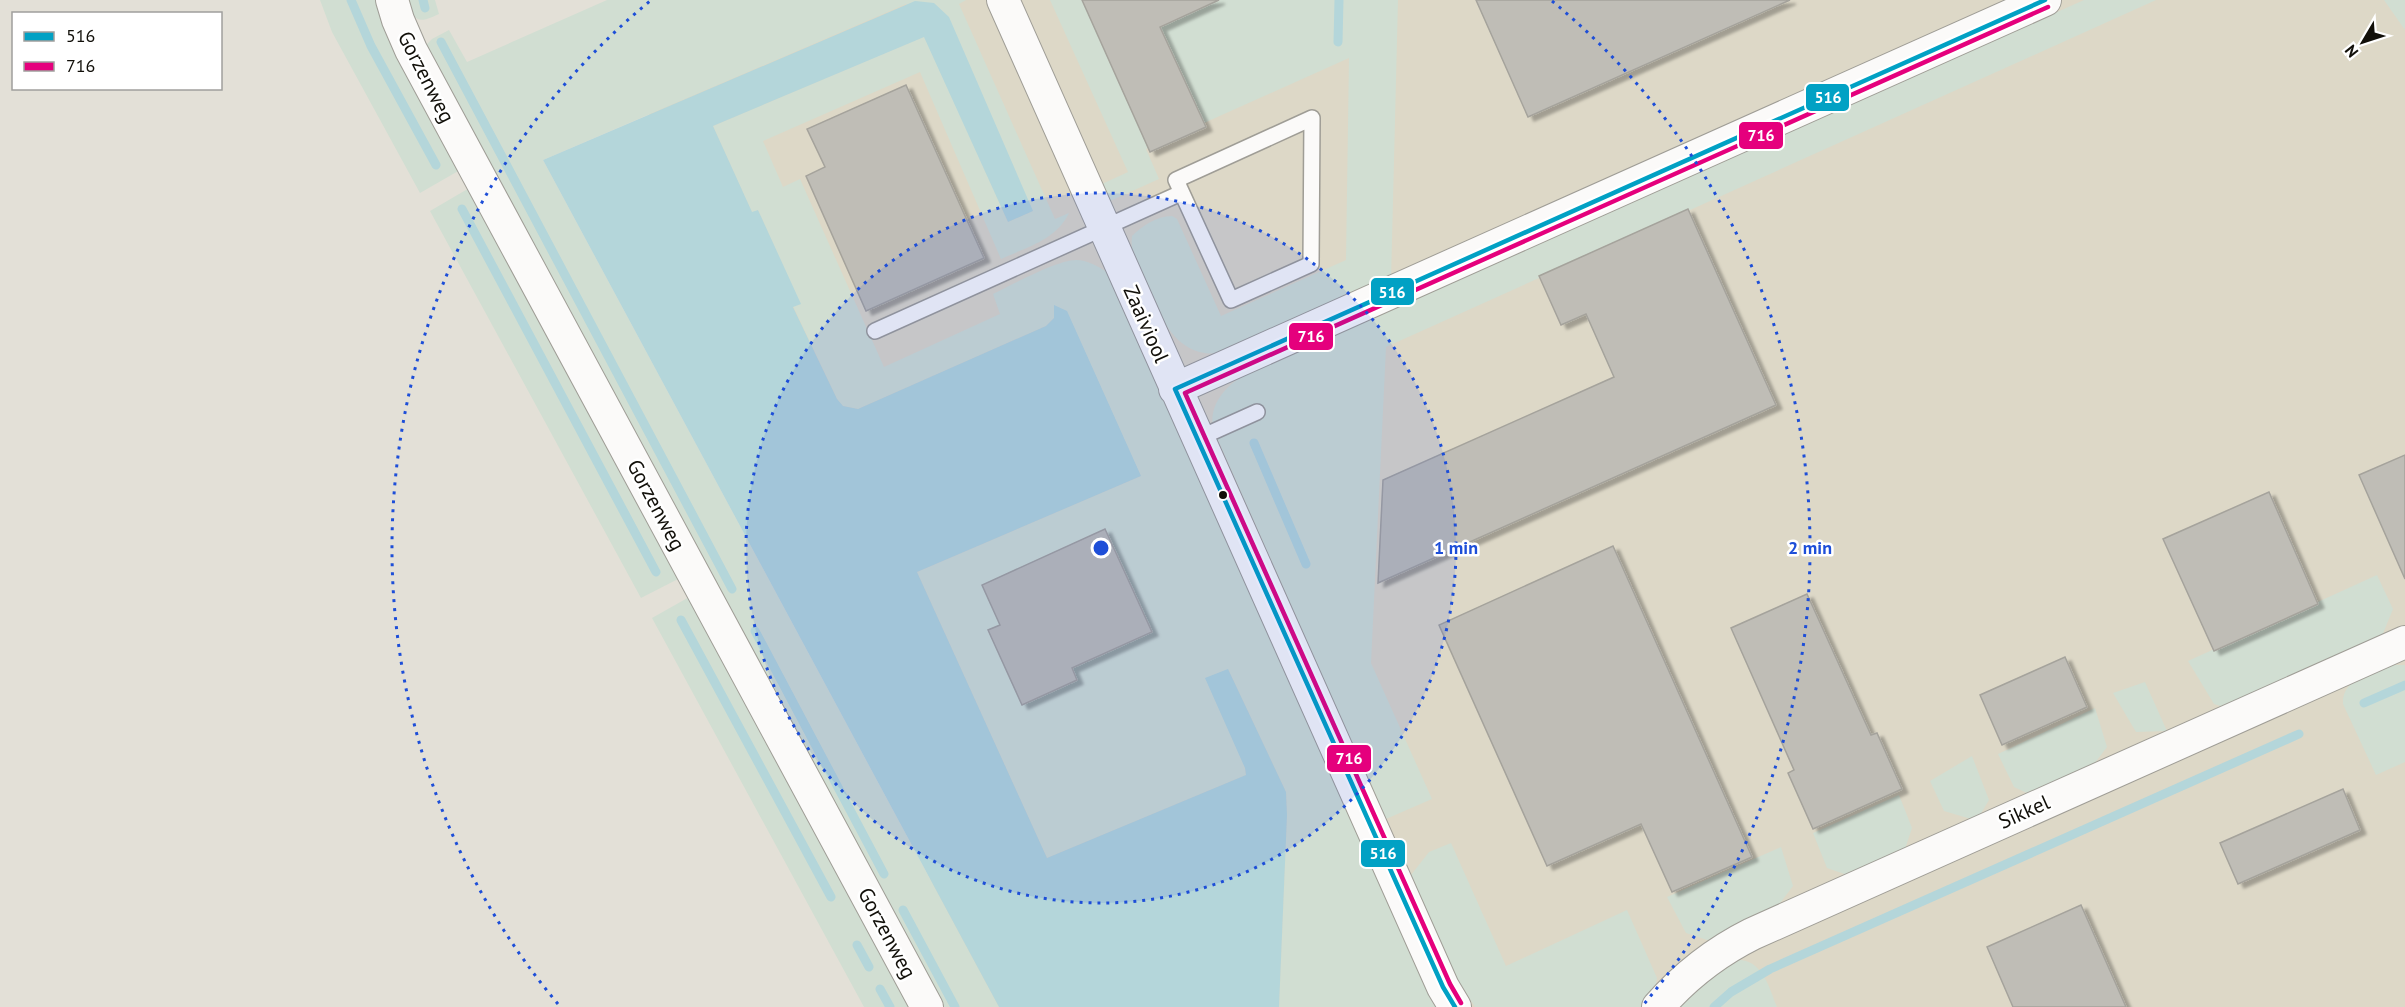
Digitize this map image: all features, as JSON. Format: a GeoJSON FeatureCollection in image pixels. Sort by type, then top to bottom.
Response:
{"type":"FeatureCollection","features":[{"type":"Feature","properties":{"kind":"street","name":"Gorzenweg"},"geometry":{"type":"LineString","coordinates":[[392,0],[411,50],[927,1007]]}},
{"type":"Feature","properties":{"kind":"street","name":"Zaaiviool"},"geometry":{"type":"LineString","coordinates":[[1003,0],[1197,439],[1443,987],[1455,1007]]}},
{"type":"Feature","properties":{"kind":"street"},"geometry":{"type":"LineString","coordinates":[[1175,389],[2045,0]]}},
{"type":"Feature","properties":{"kind":"street","name":"Sikkel"},"geometry":{"type":"LineString","coordinates":[[1658,1007],[1697,969],[1752,934],[2405,642]]}},
{"type":"Feature","properties":{"kind":"lane"},"geometry":{"type":"LineString","coordinates":[[1311,118],[1311,264],[1231,300],[1181,193],[1176,180],[1311,118]]}},
{"type":"Feature","properties":{"kind":"lane"},"geometry":{"type":"LineString","coordinates":[[874,331],[1181,193]]}},
{"type":"Feature","properties":{"kind":"lane"},"geometry":{"type":"LineString","coordinates":[[1197,439],[1257,412]]}},
{"type":"Feature","properties":{"kind":"shaded area"},"geometry":{"type":"Polygon","coordinates":[[[320,0],[377,0],[460,170],[420,193],[332,32],[320,0]]]}},
{"type":"Feature","properties":{"kind":"shaded area"},"geometry":{"type":"Polygon","coordinates":[[[406,0],[435,0],[439,14],[426,19],[418,19],[414,17],[406,0]]]}},
{"type":"Feature","properties":{"kind":"shaded area"},"geometry":{"type":"Polygon","coordinates":[[[607,0],[2405,0],[2405,1007],[977,1007],[607,0]]]}},
{"type":"Feature","properties":{"kind":"shaded area"},"geometry":{"type":"Polygon","coordinates":[[[607,0],[966,0],[959,4],[1055,219],[1069,213],[1057,230],[1040,242],[1001,259],[920,72],[763,141],[783,187],[800,179],[884,367],[1000,314],[993,294],[1046,268],[1080,260],[1107,272],[1439,1007],[1279,1007],[1286,792],[1228,669],[1246,775],[1047,858],[917,572],[1141,476],[1054,318],[1046,326],[858,409],[843,406],[837,399],[793,306],[800,304],[758,210],[752,213],[713,126],[925,36],[1008,222],[1033,211],[906,4],[543,160],[999,1007],[940,1007],[425,46],[432,39],[449,30],[467,62],[607,0]]]}},
{"type":"Feature","properties":{"kind":"shaded area"},"geometry":{"type":"Polygon","coordinates":[[[1050,0],[1398,0],[1391,280],[1222,353],[1193,350],[1182,343],[1158,311],[1133,255],[1132,236],[1150,222],[1166,216],[1177,219],[1221,316],[1346,260],[1349,58],[1146,149],[1159,179],[1110,201],[1102,184],[1128,172],[1050,0]]]}},
{"type":"Feature","properties":{"kind":"shaded area"},"geometry":{"type":"Polygon","coordinates":[[[2084,0],[2156,0],[1386,347],[1371,663],[1432,799],[1386,819],[1214,431],[1212,422],[1215,406],[1224,392],[1244,376],[2084,0]]]}},
{"type":"Feature","properties":{"kind":"shaded area"},"geometry":{"type":"Polygon","coordinates":[[[2384,0],[2405,0],[2405,30],[2384,0]]]}},
{"type":"Feature","properties":{"kind":"shaded area"},"geometry":{"type":"Polygon","coordinates":[[[471,187],[680,578],[641,598],[430,211],[471,187]]]}},
{"type":"Feature","properties":{"kind":"shaded area"},"geometry":{"type":"Polygon","coordinates":[[[2377,575],[2393,609],[2382,636],[2224,707],[2214,704],[2188,661],[2377,575]]]}},
{"type":"Feature","properties":{"kind":"shaded area"},"geometry":{"type":"Polygon","coordinates":[[[691,596],[911,1007],[864,1007],[652,618],[691,596]]]}},
{"type":"Feature","properties":{"kind":"shaded area"},"geometry":{"type":"Polygon","coordinates":[[[2394,665],[2405,665],[2405,762],[2376,775],[2343,704],[2344,695],[2347,688],[2360,677],[2394,665]]]}},
{"type":"Feature","properties":{"kind":"shaded area"},"geometry":{"type":"Polygon","coordinates":[[[2145,682],[2167,731],[2136,732],[2113,693],[2145,682]]]}},
{"type":"Feature","properties":{"kind":"shaded area"},"geometry":{"type":"Polygon","coordinates":[[[2095,708],[2107,747],[2091,768],[2031,795],[2014,787],[1998,754],[2095,708]]]}},
{"type":"Feature","properties":{"kind":"shaded area"},"geometry":{"type":"Polygon","coordinates":[[[1972,756],[1989,800],[1980,815],[1971,819],[1944,811],[1930,781],[1972,756]]]}},
{"type":"Feature","properties":{"kind":"shaded area"},"geometry":{"type":"Polygon","coordinates":[[[1899,795],[1912,828],[1905,849],[1850,876],[1827,868],[1813,833],[1899,795]]]}},
{"type":"Feature","properties":{"kind":"shaded area"},"geometry":{"type":"Polygon","coordinates":[[[1451,843],[1506,966],[1627,910],[1657,978],[1656,984],[1641,1007],[1475,1007],[1457,979],[1411,875],[1429,852],[1451,843]]]}},
{"type":"Feature","properties":{"kind":"shaded area"},"geometry":{"type":"Polygon","coordinates":[[[1781,847],[1793,886],[1777,907],[1710,941],[1686,933],[1667,897],[1781,847]]]}},
{"type":"Feature","properties":{"kind":"shaded area"},"geometry":{"type":"Polygon","coordinates":[[[1735,961],[1749,962],[1760,971],[1777,1007],[1678,1007],[1693,991],[1735,961]]]}},
{"type":"Feature","properties":{"kind":"water"},"geometry":{"type":"Polygon","coordinates":[[[915,1],[934,3],[949,17],[1033,211],[1008,222],[924,37],[713,126],[752,212],[758,210],[801,304],[793,307],[837,399],[843,406],[858,409],[1046,326],[1054,318],[1054,305],[1067,311],[1141,476],[917,572],[1047,858],[1246,775],[1245,768],[1205,678],[1228,669],[1286,792],[1279,1007],[999,1007],[543,160],[915,1]]]}},
{"type":"Feature","properties":{"kind":"building"},"geometry":{"type":"Polygon","coordinates":[[[1082,0],[1219,0],[1160,27],[1206,127],[1150,152],[1082,0]]]}},
{"type":"Feature","properties":{"kind":"building"},"geometry":{"type":"Polygon","coordinates":[[[1476,0],[1790,0],[1528,117],[1476,0]]]}},
{"type":"Feature","properties":{"kind":"building"},"geometry":{"type":"Polygon","coordinates":[[[906,85],[984,258],[866,311],[806,176],[825,167],[807,129],[906,85]]]}},
{"type":"Feature","properties":{"kind":"building"},"geometry":{"type":"Polygon","coordinates":[[[1688,209],[1776,405],[1378,583],[1383,480],[1614,377],[1586,314],[1561,325],[1539,276],[1688,209]]]}},
{"type":"Feature","properties":{"kind":"building"},"geometry":{"type":"Polygon","coordinates":[[[2405,455],[2405,579],[2359,475],[2405,455]]]}},
{"type":"Feature","properties":{"kind":"building"},"geometry":{"type":"Polygon","coordinates":[[[2269,492],[2318,604],[2214,651],[2163,539],[2269,492]]]}},
{"type":"Feature","properties":{"kind":"building"},"geometry":{"type":"Polygon","coordinates":[[[1105,529],[1152,632],[1072,668],[1077,680],[1022,705],[988,630],[1000,625],[982,585],[1105,529]]]}},
{"type":"Feature","properties":{"kind":"building"},"geometry":{"type":"Polygon","coordinates":[[[1613,546],[1752,857],[1672,892],[1641,824],[1547,866],[1439,625],[1613,546]]]}},
{"type":"Feature","properties":{"kind":"building"},"geometry":{"type":"Polygon","coordinates":[[[1807,594],[1871,735],[1877,733],[1902,789],[1813,829],[1788,773],[1794,770],[1731,628],[1807,594]]]}},
{"type":"Feature","properties":{"kind":"building"},"geometry":{"type":"Polygon","coordinates":[[[2065,657],[2087,707],[2002,745],[1980,695],[2065,657]]]}},
{"type":"Feature","properties":{"kind":"building"},"geometry":{"type":"Polygon","coordinates":[[[2343,789],[2360,830],[2238,884],[2220,843],[2343,789]]]}},
{"type":"Feature","properties":{"kind":"building"},"geometry":{"type":"Polygon","coordinates":[[[2081,905],[2126,1007],[2013,1007],[1987,947],[2081,905]]]}},
{"type":"Feature","properties":{"kind":"waterway"},"geometry":{"type":"LineString","coordinates":[[351,0],[371,46],[436,165]]}},
{"type":"Feature","properties":{"kind":"waterway"},"geometry":{"type":"LineString","coordinates":[[423,0],[425,8]]}},
{"type":"Feature","properties":{"kind":"waterway"},"geometry":{"type":"LineString","coordinates":[[1338,42],[1339,0]]}},
{"type":"Feature","properties":{"kind":"waterway"},"geometry":{"type":"LineString","coordinates":[[441,42],[732,589]]}},
{"type":"Feature","properties":{"kind":"waterway"},"geometry":{"type":"LineString","coordinates":[[462,209],[656,572]]}},
{"type":"Feature","properties":{"kind":"waterway"},"geometry":{"type":"LineString","coordinates":[[1254,443],[1306,564]]}},
{"type":"Feature","properties":{"kind":"waterway"},"geometry":{"type":"LineString","coordinates":[[681,620],[831,897]]}},
{"type":"Feature","properties":{"kind":"waterway"},"geometry":{"type":"LineString","coordinates":[[755,631],[884,874]]}},
{"type":"Feature","properties":{"kind":"waterway"},"geometry":{"type":"LineString","coordinates":[[2364,703],[2405,685]]}},
{"type":"Feature","properties":{"kind":"waterway"},"geometry":{"type":"LineString","coordinates":[[1714,1007],[1731,992],[1770,969],[2299,734]]}},
{"type":"Feature","properties":{"kind":"waterway"},"geometry":{"type":"LineString","coordinates":[[903,910],[955,1007]]}},
{"type":"Feature","properties":{"kind":"waterway"},"geometry":{"type":"LineString","coordinates":[[857,945],[869,967]]}},
{"type":"Feature","properties":{"kind":"waterway"},"geometry":{"type":"LineString","coordinates":[[880,989],[890,1007]]}},
{"type":"Feature","properties":{"kind":"transit line","name":"516"},"geometry":{"type":"LineString","coordinates":[[1175,389],[2045,0]]}},
{"type":"Feature","properties":{"kind":"transit line","name":"716"},"geometry":{"type":"LineString","coordinates":[[1461,1003],[1450,984],[1185,393],[2048,7]]}},
{"type":"Feature","properties":{"kind":"transit line","name":"516"},"geometry":{"type":"LineString","coordinates":[[1175,389],[1443,987],[1455,1007]]}}]}
